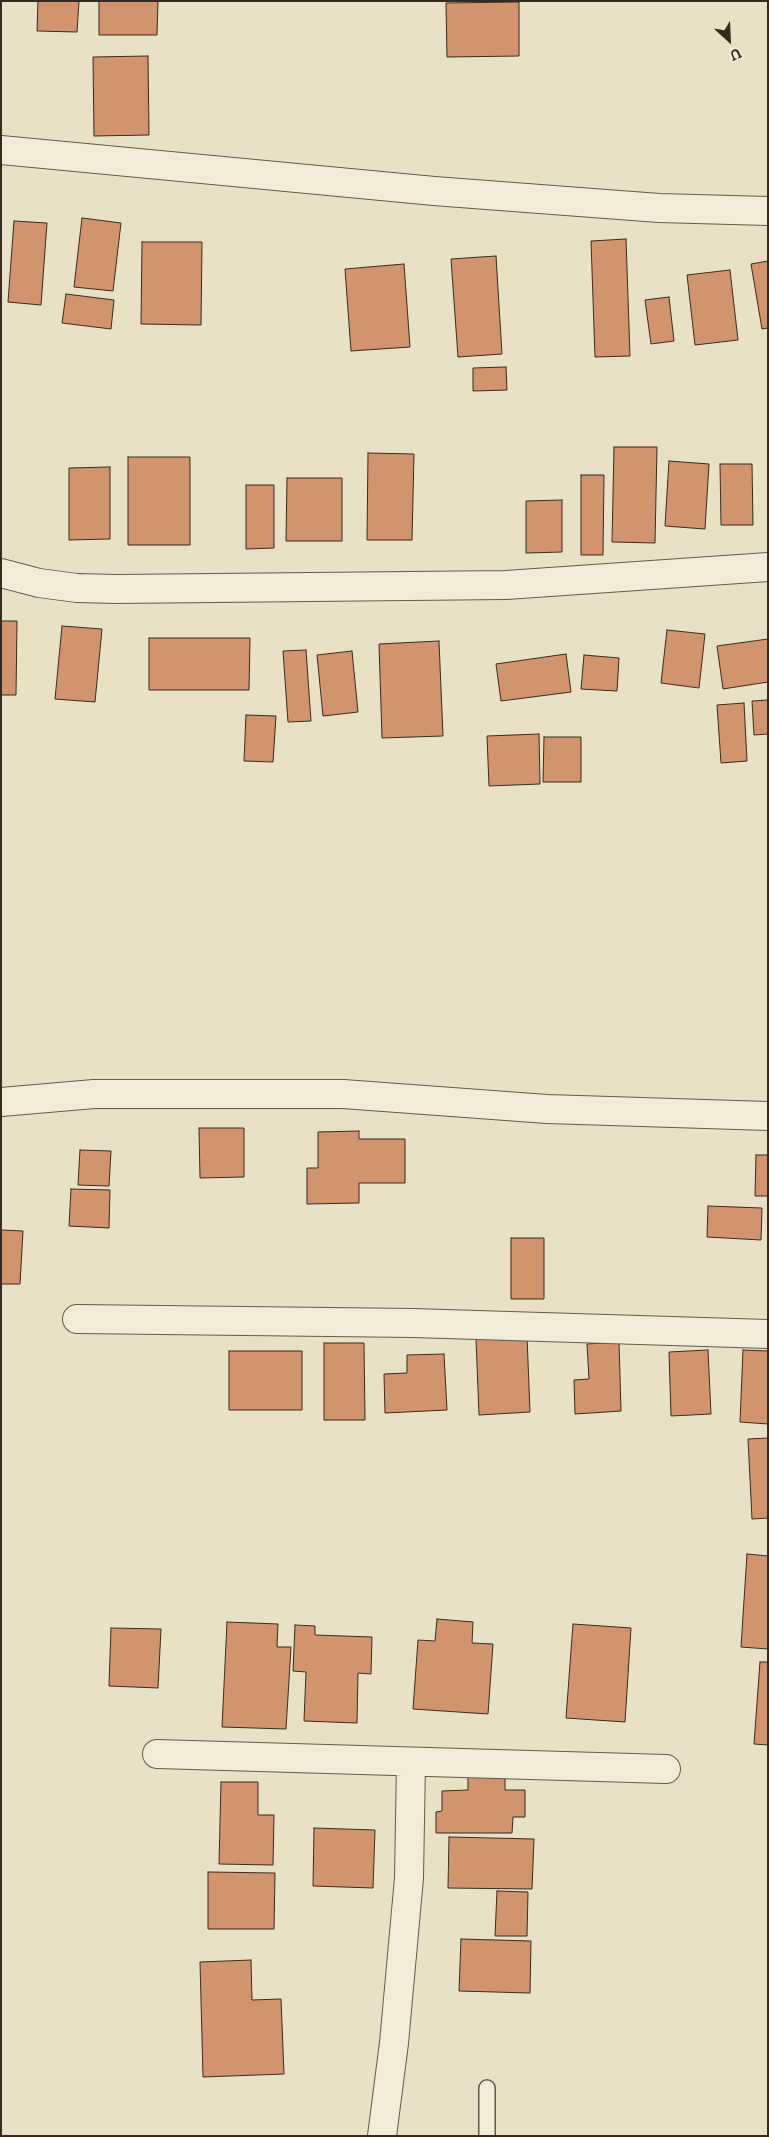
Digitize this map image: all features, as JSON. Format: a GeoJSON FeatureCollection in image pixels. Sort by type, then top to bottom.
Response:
{"type":"FeatureCollection","features":[{"type":"Feature","properties":{"kind":"street"},"geometry":{"type":"LineString","coordinates":[[1,150],[434,191],[659,208],[768,211]]}},
{"type":"Feature","properties":{"kind":"street"},"geometry":{"type":"LineString","coordinates":[[1,573],[39,583],[77,588],[117,589],[506,585],[768,567]]}},
{"type":"Feature","properties":{"kind":"street"},"geometry":{"type":"LineString","coordinates":[[1,1102],[94,1094],[343,1094],[547,1109],[768,1116]]}},
{"type":"Feature","properties":{"kind":"street"},"geometry":{"type":"LineString","coordinates":[[77,1319],[413,1324],[768,1334]]}},
{"type":"Feature","properties":{"kind":"street"},"geometry":{"type":"LineString","coordinates":[[157,1754],[666,1769]]}},
{"type":"Feature","properties":{"kind":"street"},"geometry":{"type":"LineString","coordinates":[[382,2136],[394,2043],[409,1878],[411,1762]]}},
{"type":"Feature","properties":{"kind":"lane"},"geometry":{"type":"LineString","coordinates":[[487,2088],[487,2136]]}},
{"type":"Feature","properties":{"kind":"building"},"geometry":{"type":"Polygon","coordinates":[[[38,1],[79,1],[77,32],[37,31],[38,1]]]}},
{"type":"Feature","properties":{"kind":"building"},"geometry":{"type":"Polygon","coordinates":[[[99,1],[158,1],[157,35],[99,35],[99,1]]]}},
{"type":"Feature","properties":{"kind":"building"},"geometry":{"type":"Polygon","coordinates":[[[519,2],[519,56],[447,57],[446,3],[519,2]]]}},
{"type":"Feature","properties":{"kind":"building"},"geometry":{"type":"Polygon","coordinates":[[[148,56],[149,135],[94,136],[93,57],[148,56]]]}},
{"type":"Feature","properties":{"kind":"building"},"geometry":{"type":"Polygon","coordinates":[[[82,218],[121,223],[113,291],[74,287],[82,218]]]}},
{"type":"Feature","properties":{"kind":"building"},"geometry":{"type":"Polygon","coordinates":[[[14,221],[47,223],[41,305],[8,302],[14,221]]]}},
{"type":"Feature","properties":{"kind":"building"},"geometry":{"type":"Polygon","coordinates":[[[626,239],[630,356],[595,357],[591,241],[626,239]]]}},
{"type":"Feature","properties":{"kind":"building"},"geometry":{"type":"Polygon","coordinates":[[[142,242],[202,242],[201,325],[141,324],[142,242]]]}},
{"type":"Feature","properties":{"kind":"building"},"geometry":{"type":"Polygon","coordinates":[[[496,256],[502,354],[458,357],[451,259],[496,256]]]}},
{"type":"Feature","properties":{"kind":"building"},"geometry":{"type":"Polygon","coordinates":[[[768,261],[768,328],[762,329],[751,264],[768,261]]]}},
{"type":"Feature","properties":{"kind":"building"},"geometry":{"type":"Polygon","coordinates":[[[404,264],[410,347],[351,351],[345,269],[404,264]]]}},
{"type":"Feature","properties":{"kind":"building"},"geometry":{"type":"Polygon","coordinates":[[[730,270],[738,340],[695,345],[687,275],[730,270]]]}},
{"type":"Feature","properties":{"kind":"building"},"geometry":{"type":"Polygon","coordinates":[[[66,294],[114,300],[111,329],[62,323],[66,294]]]}},
{"type":"Feature","properties":{"kind":"building"},"geometry":{"type":"Polygon","coordinates":[[[669,297],[674,341],[651,344],[645,300],[669,297]]]}},
{"type":"Feature","properties":{"kind":"building"},"geometry":{"type":"Polygon","coordinates":[[[506,367],[507,390],[473,391],[473,368],[506,367]]]}},
{"type":"Feature","properties":{"kind":"building"},"geometry":{"type":"Polygon","coordinates":[[[614,447],[657,447],[655,543],[612,542],[614,447]]]}},
{"type":"Feature","properties":{"kind":"building"},"geometry":{"type":"Polygon","coordinates":[[[368,453],[414,454],[412,540],[367,540],[368,453]]]}},
{"type":"Feature","properties":{"kind":"building"},"geometry":{"type":"Polygon","coordinates":[[[128,457],[190,457],[190,545],[128,545],[128,457]]]}},
{"type":"Feature","properties":{"kind":"building"},"geometry":{"type":"Polygon","coordinates":[[[669,461],[709,464],[705,529],[665,526],[669,461]]]}},
{"type":"Feature","properties":{"kind":"building"},"geometry":{"type":"Polygon","coordinates":[[[720,464],[752,464],[753,525],[721,525],[720,464]]]}},
{"type":"Feature","properties":{"kind":"building"},"geometry":{"type":"Polygon","coordinates":[[[110,467],[110,539],[69,540],[69,468],[110,467]]]}},
{"type":"Feature","properties":{"kind":"building"},"geometry":{"type":"Polygon","coordinates":[[[581,475],[604,475],[603,555],[581,555],[581,475]]]}},
{"type":"Feature","properties":{"kind":"building"},"geometry":{"type":"Polygon","coordinates":[[[287,478],[342,478],[342,541],[286,541],[287,478]]]}},
{"type":"Feature","properties":{"kind":"building"},"geometry":{"type":"Polygon","coordinates":[[[246,485],[274,485],[274,548],[246,549],[246,485]]]}},
{"type":"Feature","properties":{"kind":"building"},"geometry":{"type":"Polygon","coordinates":[[[562,500],[562,552],[526,553],[526,501],[562,500]]]}},
{"type":"Feature","properties":{"kind":"building"},"geometry":{"type":"Polygon","coordinates":[[[1,621],[17,621],[16,695],[1,695],[1,621]]]}},
{"type":"Feature","properties":{"kind":"building"},"geometry":{"type":"Polygon","coordinates":[[[62,626],[102,629],[95,702],[55,699],[62,626]]]}},
{"type":"Feature","properties":{"kind":"building"},"geometry":{"type":"Polygon","coordinates":[[[667,630],[705,634],[699,688],[661,683],[667,630]]]}},
{"type":"Feature","properties":{"kind":"building"},"geometry":{"type":"Polygon","coordinates":[[[149,638],[250,638],[249,690],[149,690],[149,638]]]}},
{"type":"Feature","properties":{"kind":"building"},"geometry":{"type":"Polygon","coordinates":[[[768,639],[768,682],[723,689],[717,646],[768,639]]]}},
{"type":"Feature","properties":{"kind":"building"},"geometry":{"type":"Polygon","coordinates":[[[439,641],[443,736],[382,738],[379,644],[439,641]]]}},
{"type":"Feature","properties":{"kind":"building"},"geometry":{"type":"Polygon","coordinates":[[[306,650],[311,721],[288,722],[283,651],[306,650]]]}},
{"type":"Feature","properties":{"kind":"building"},"geometry":{"type":"Polygon","coordinates":[[[352,651],[358,712],[323,716],[317,655],[352,651]]]}},
{"type":"Feature","properties":{"kind":"building"},"geometry":{"type":"Polygon","coordinates":[[[566,654],[571,692],[501,701],[496,664],[566,654]]]}},
{"type":"Feature","properties":{"kind":"building"},"geometry":{"type":"Polygon","coordinates":[[[584,655],[619,658],[617,691],[581,689],[584,655]]]}},
{"type":"Feature","properties":{"kind":"building"},"geometry":{"type":"Polygon","coordinates":[[[768,700],[768,734],[754,735],[752,701],[768,700]]]}},
{"type":"Feature","properties":{"kind":"building"},"geometry":{"type":"Polygon","coordinates":[[[744,703],[747,761],[721,763],[717,705],[744,703]]]}},
{"type":"Feature","properties":{"kind":"building"},"geometry":{"type":"Polygon","coordinates":[[[246,715],[276,716],[273,762],[244,761],[246,715]]]}},
{"type":"Feature","properties":{"kind":"building"},"geometry":{"type":"Polygon","coordinates":[[[539,734],[540,784],[489,786],[487,736],[539,734]]]}},
{"type":"Feature","properties":{"kind":"building"},"geometry":{"type":"Polygon","coordinates":[[[544,737],[581,737],[581,782],[543,782],[544,737]]]}},
{"type":"Feature","properties":{"kind":"building"},"geometry":{"type":"Polygon","coordinates":[[[199,1128],[244,1128],[244,1177],[200,1178],[199,1128]]]}},
{"type":"Feature","properties":{"kind":"building"},"geometry":{"type":"Polygon","coordinates":[[[359,1131],[359,1139],[405,1139],[405,1183],[359,1183],[359,1203],[307,1204],[307,1168],[318,1168],[318,1132],[359,1131]]]}},
{"type":"Feature","properties":{"kind":"building"},"geometry":{"type":"Polygon","coordinates":[[[80,1150],[111,1151],[109,1186],[78,1185],[80,1150]]]}},
{"type":"Feature","properties":{"kind":"building"},"geometry":{"type":"Polygon","coordinates":[[[756,1155],[768,1155],[768,1196],[755,1196],[756,1155]]]}},
{"type":"Feature","properties":{"kind":"building"},"geometry":{"type":"Polygon","coordinates":[[[71,1189],[110,1190],[109,1228],[69,1226],[71,1189]]]}},
{"type":"Feature","properties":{"kind":"building"},"geometry":{"type":"Polygon","coordinates":[[[708,1206],[762,1208],[761,1240],[707,1237],[708,1206]]]}},
{"type":"Feature","properties":{"kind":"building"},"geometry":{"type":"Polygon","coordinates":[[[1,1230],[23,1231],[20,1284],[1,1284],[1,1230]]]}},
{"type":"Feature","properties":{"kind":"building"},"geometry":{"type":"Polygon","coordinates":[[[511,1238],[544,1238],[544,1299],[511,1299],[511,1238]]]}},
{"type":"Feature","properties":{"kind":"building"},"geometry":{"type":"Polygon","coordinates":[[[527,1336],[530,1412],[479,1415],[476,1339],[527,1336]]]}},
{"type":"Feature","properties":{"kind":"building"},"geometry":{"type":"Polygon","coordinates":[[[619,1342],[621,1411],[575,1414],[574,1380],[589,1379],[587,1344],[619,1342]]]}},
{"type":"Feature","properties":{"kind":"building"},"geometry":{"type":"Polygon","coordinates":[[[324,1343],[364,1343],[365,1420],[324,1420],[324,1343]]]}},
{"type":"Feature","properties":{"kind":"building"},"geometry":{"type":"Polygon","coordinates":[[[708,1350],[711,1414],[671,1416],[669,1352],[708,1350]]]}},
{"type":"Feature","properties":{"kind":"building"},"geometry":{"type":"Polygon","coordinates":[[[743,1350],[768,1351],[768,1424],[740,1422],[743,1350]]]}},
{"type":"Feature","properties":{"kind":"building"},"geometry":{"type":"Polygon","coordinates":[[[229,1351],[302,1351],[302,1410],[229,1410],[229,1351]]]}},
{"type":"Feature","properties":{"kind":"building"},"geometry":{"type":"Polygon","coordinates":[[[444,1354],[447,1410],[385,1413],[384,1374],[407,1373],[407,1355],[444,1354]]]}},
{"type":"Feature","properties":{"kind":"building"},"geometry":{"type":"Polygon","coordinates":[[[768,1438],[768,1518],[752,1519],[748,1439],[768,1438]]]}},
{"type":"Feature","properties":{"kind":"building"},"geometry":{"type":"Polygon","coordinates":[[[747,1554],[768,1556],[768,1649],[741,1647],[747,1554]]]}},
{"type":"Feature","properties":{"kind":"building"},"geometry":{"type":"Polygon","coordinates":[[[437,1619],[473,1622],[472,1643],[493,1644],[488,1714],[413,1709],[418,1640],[435,1641],[437,1619]]]}},
{"type":"Feature","properties":{"kind":"building"},"geometry":{"type":"Polygon","coordinates":[[[227,1622],[278,1624],[277,1647],[291,1647],[286,1729],[222,1727],[227,1622]]]}},
{"type":"Feature","properties":{"kind":"building"},"geometry":{"type":"Polygon","coordinates":[[[573,1624],[631,1628],[625,1722],[566,1718],[573,1624]]]}},
{"type":"Feature","properties":{"kind":"building"},"geometry":{"type":"Polygon","coordinates":[[[295,1625],[315,1626],[315,1635],[372,1637],[371,1674],[358,1673],[357,1723],[304,1721],[306,1672],[293,1671],[295,1625]]]}},
{"type":"Feature","properties":{"kind":"building"},"geometry":{"type":"Polygon","coordinates":[[[111,1628],[161,1629],[158,1688],[109,1686],[111,1628]]]}},
{"type":"Feature","properties":{"kind":"building"},"geometry":{"type":"Polygon","coordinates":[[[760,1662],[768,1662],[768,1745],[754,1744],[760,1662]]]}},
{"type":"Feature","properties":{"kind":"building"},"geometry":{"type":"Polygon","coordinates":[[[468,1774],[505,1774],[505,1790],[525,1790],[525,1817],[513,1817],[512,1833],[436,1833],[436,1812],[442,1811],[442,1791],[468,1790],[468,1774]]]}},
{"type":"Feature","properties":{"kind":"building"},"geometry":{"type":"Polygon","coordinates":[[[221,1782],[258,1782],[258,1815],[274,1815],[273,1865],[219,1864],[221,1782]]]}},
{"type":"Feature","properties":{"kind":"building"},"geometry":{"type":"Polygon","coordinates":[[[314,1828],[375,1830],[373,1888],[313,1886],[314,1828]]]}},
{"type":"Feature","properties":{"kind":"building"},"geometry":{"type":"Polygon","coordinates":[[[449,1837],[534,1839],[532,1889],[448,1888],[449,1837]]]}},
{"type":"Feature","properties":{"kind":"building"},"geometry":{"type":"Polygon","coordinates":[[[208,1872],[275,1873],[274,1929],[208,1929],[208,1872]]]}},
{"type":"Feature","properties":{"kind":"building"},"geometry":{"type":"Polygon","coordinates":[[[497,1891],[528,1892],[527,1936],[495,1936],[497,1891]]]}},
{"type":"Feature","properties":{"kind":"building"},"geometry":{"type":"Polygon","coordinates":[[[461,1939],[531,1941],[530,1993],[459,1991],[461,1939]]]}},
{"type":"Feature","properties":{"kind":"building"},"geometry":{"type":"Polygon","coordinates":[[[251,1960],[252,2000],[281,1999],[284,2074],[203,2077],[200,1962],[251,1960]]]}}]}
